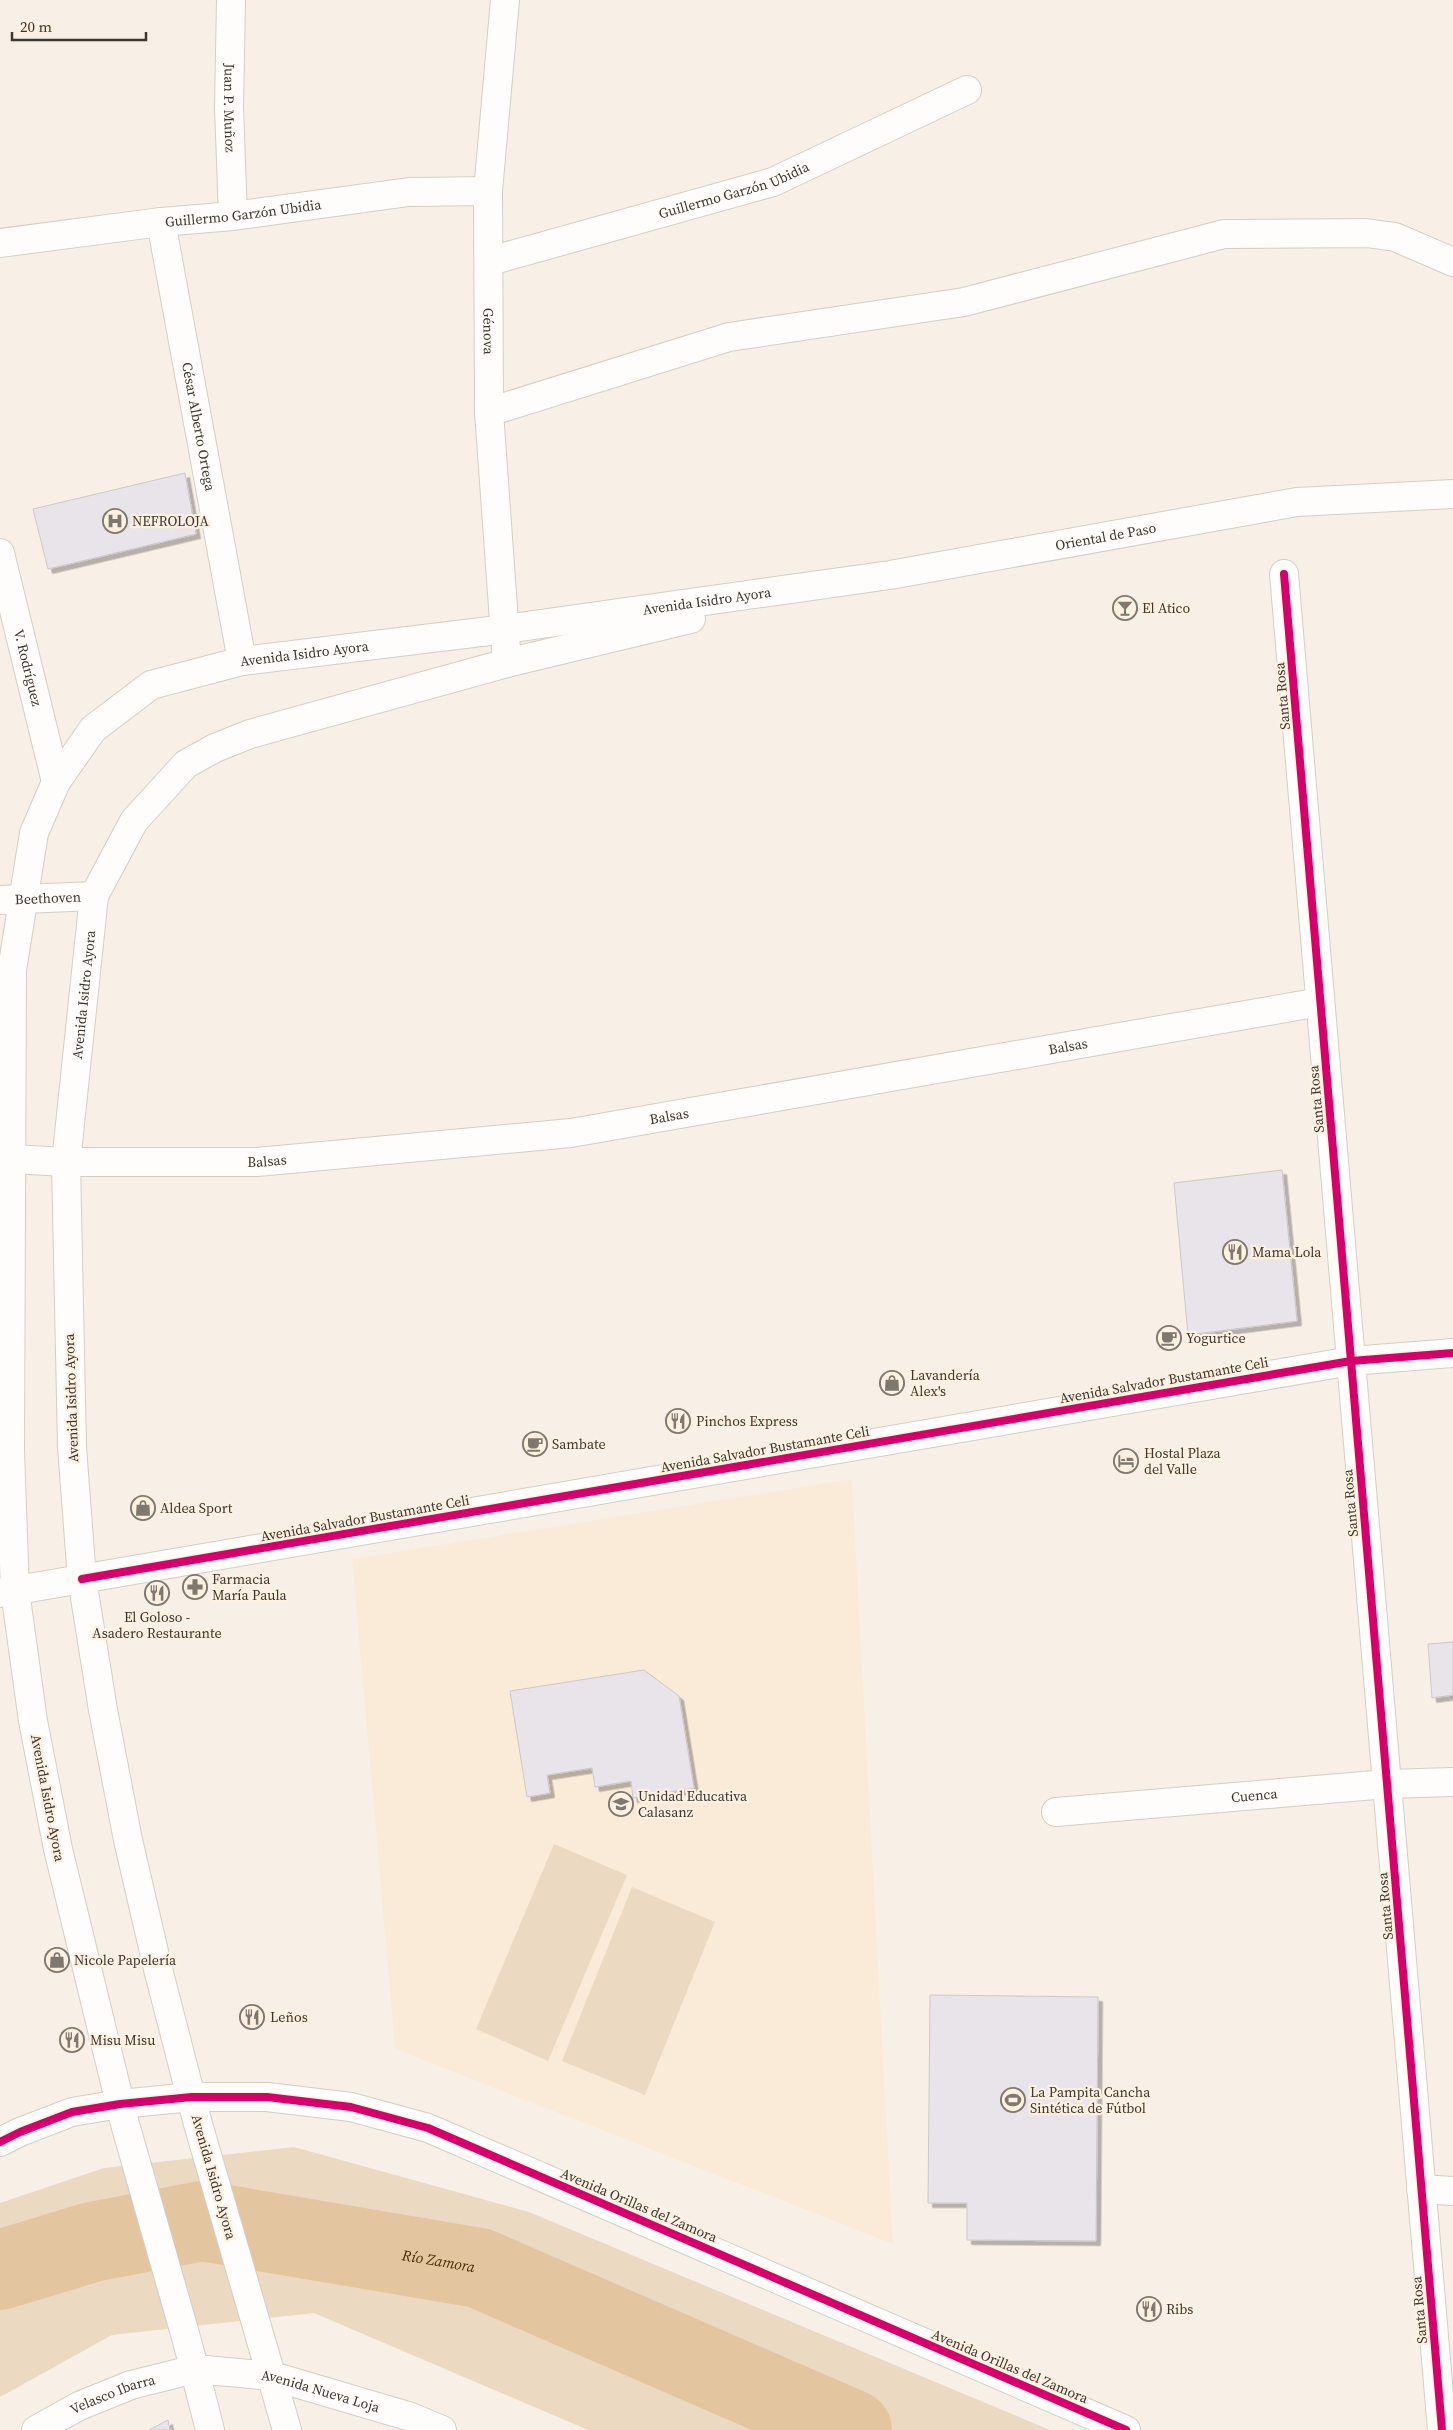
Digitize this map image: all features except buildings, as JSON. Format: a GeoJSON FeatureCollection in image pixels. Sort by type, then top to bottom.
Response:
{"type":"FeatureCollection","features":[{"type":"Feature","properties":{"kind":"main road","name":"Juan P. Muñoz"},"geometry":{"type":"LineString","coordinates":[[231,0],[230,107],[233,216]]}},
{"type":"Feature","properties":{"kind":"main road","name":"Génova"},"geometry":{"type":"LineString","coordinates":[[505,0],[488,191],[490,261],[489,412],[507,663]]}},
{"type":"Feature","properties":{"kind":"main road","name":"Guillermo Garzón Ubidia"},"geometry":{"type":"LineString","coordinates":[[490,261],[773,182],[967,90]]}},
{"type":"Feature","properties":{"kind":"main road","name":"Guillermo Garzón Ubidia"},"geometry":{"type":"LineString","coordinates":[[0,243],[160,222],[233,216],[409,192],[488,191]]}},
{"type":"Feature","properties":{"kind":"main road","name":"César Alberto Ortega"},"geometry":{"type":"LineString","coordinates":[[160,222],[242,660]]}},
{"type":"Feature","properties":{"kind":"main road"},"geometry":{"type":"LineString","coordinates":[[489,412],[729,337],[964,302],[1224,234],[1366,233],[1395,237],[1453,262]]}},
{"type":"Feature","properties":{"kind":"main road","name":"Oriental de Paso"},"geometry":{"type":"LineString","coordinates":[[760,594],[890,575],[1297,502],[1453,494]]}},
{"type":"Feature","properties":{"kind":"main road","name":"V. Rodríguez"},"geometry":{"type":"LineString","coordinates":[[0,552],[56,782]]}},
{"type":"Feature","properties":{"kind":"main road","name":"Santa Rosa"},"geometry":{"type":"LineString","coordinates":[[1284,574],[1442,2430]]}},
{"type":"Feature","properties":{"kind":"main road","name":"Avenida Isidro Ayora"},"geometry":{"type":"LineString","coordinates":[[210,2430],[187,2341],[122,2114],[58,1849],[8,1592],[11,1159],[6,1045],[12,970],[11,898],[34,833],[56,782],[93,729],[151,686],[242,660],[506,629],[760,594]]}},
{"type":"Feature","properties":{"kind":"main road","name":"Avenida Isidro Ayora"},"geometry":{"type":"LineString","coordinates":[[286,2430],[198,2124],[158,1969],[128,1840],[102,1710],[82,1579],[72,1447],[66,1162],[94,896],[134,821],[186,764],[215,748],[250,734],[507,663],[710,614],[760,594]]}},
{"type":"Feature","properties":{"kind":"main road","name":"Beethoven"},"geometry":{"type":"LineString","coordinates":[[11,898],[94,896]]}},
{"type":"Feature","properties":{"kind":"main road","name":"Balsas"},"geometry":{"type":"LineString","coordinates":[[11,1159],[66,1162],[257,1162],[570,1133],[1320,1002]]}},
{"type":"Feature","properties":{"kind":"main road","name":"Avenida Salvador Bustamante Celi"},"geometry":{"type":"LineString","coordinates":[[8,1592],[1351,1361],[1453,1353]]}},
{"type":"Feature","properties":{"kind":"main road","name":"Cuenca"},"geometry":{"type":"LineString","coordinates":[[1056,1812],[1387,1784],[1453,1782]]}},
{"type":"Feature","properties":{"kind":"main road","name":"Avenida Orillas del Zamora"},"geometry":{"type":"LineString","coordinates":[[0,2142],[20,2132],[72,2112],[122,2114],[192,2096],[266,2097],[351,2107],[428,2128],[1126,2430]]}},
{"type":"Feature","properties":{"kind":"main road"},"geometry":{"type":"LineString","coordinates":[[1421,2189],[1453,2191]]}},
{"type":"Feature","properties":{"kind":"main road","name":"Avenida Nueva Loja"},"geometry":{"type":"LineString","coordinates":[[194,2369],[272,2376],[411,2417],[442,2430]]}},
{"type":"Feature","properties":{"kind":"main road","name":"Velasco Ibarra"},"geometry":{"type":"LineString","coordinates":[[36,2430],[80,2406],[130,2386],[194,2369]]}},
{"type":"Feature","properties":{"kind":"shaded area","name":"Unidad Educativa Calasanz"},"geometry":{"type":"Polygon","coordinates":[[[852,1479],[893,2244],[395,2049],[352,1559],[852,1479]]]}},
{"type":"Feature","properties":{"kind":"shaded area"},"geometry":{"type":"Polygon","coordinates":[[[554,1844],[627,1875],[548,2061],[476,2029],[554,1844]]]}},
{"type":"Feature","properties":{"kind":"shaded area"},"geometry":{"type":"Polygon","coordinates":[[[632,1887],[715,1922],[645,2095],[562,2061],[632,1887]]]}},
{"type":"Feature","properties":{"kind":"shaded area"},"geometry":{"type":"Polygon","coordinates":[[[294,2147],[529,2212],[1050,2430],[588,2430],[314,2313],[112,2335],[0,2397],[0,2203],[104,2168],[294,2147]]]}},
{"type":"Feature","properties":{"kind":"waterway","name":"Río Zamora"},"geometry":{"type":"LineString","coordinates":[[0,2270],[92,2242],[202,2221],[479,2268],[852,2430]]}},
{"type":"Feature","properties":{"kind":"cycle path"},"geometry":{"type":"LineString","coordinates":[[1284,574],[1442,2430]]}},
{"type":"Feature","properties":{"kind":"cycle path"},"geometry":{"type":"LineString","coordinates":[[82,1579],[1351,1361],[1453,1353]]}},
{"type":"Feature","properties":{"kind":"cycle path"},"geometry":{"type":"LineString","coordinates":[[0,2142],[20,2132],[72,2112],[120,2104],[192,2097],[267,2097],[351,2107],[428,2128],[1126,2430]]}},
{"type":"Feature","properties":{"kind":"place","name":"NEFROLOJA"},"geometry":{"type":"Point","coordinates":[115,521]}},
{"type":"Feature","properties":{"kind":"place","name":"El Atico"},"geometry":{"type":"Point","coordinates":[1125,608]}},
{"type":"Feature","properties":{"kind":"place","name":"Mama Lola"},"geometry":{"type":"Point","coordinates":[1235,1252]}},
{"type":"Feature","properties":{"kind":"place","name":"Yogurtice"},"geometry":{"type":"Point","coordinates":[1169,1338]}},
{"type":"Feature","properties":{"kind":"place","name":"Lavandería Alex's"},"geometry":{"type":"Point","coordinates":[892,1383]}},
{"type":"Feature","properties":{"kind":"place","name":"Pinchos Express"},"geometry":{"type":"Point","coordinates":[678,1421]}},
{"type":"Feature","properties":{"kind":"place","name":"Sambate"},"geometry":{"type":"Point","coordinates":[535,1444]}},
{"type":"Feature","properties":{"kind":"place","name":"Hostal Plaza del Valle"},"geometry":{"type":"Point","coordinates":[1126,1461]}},
{"type":"Feature","properties":{"kind":"place","name":"Aldea Sport"},"geometry":{"type":"Point","coordinates":[143,1508]}},
{"type":"Feature","properties":{"kind":"place","name":"Farmacia María Paula"},"geometry":{"type":"Point","coordinates":[195,1587]}},
{"type":"Feature","properties":{"kind":"place","name":"El Goloso - Asadero Restaurante"},"geometry":{"type":"Point","coordinates":[157,1593]}},
{"type":"Feature","properties":{"kind":"place","name":"Unidad Educativa Calasanz"},"geometry":{"type":"Point","coordinates":[621,1804]}},
{"type":"Feature","properties":{"kind":"place","name":"Nicole Papelería"},"geometry":{"type":"Point","coordinates":[57,1960]}},
{"type":"Feature","properties":{"kind":"place","name":"Leños"},"geometry":{"type":"Point","coordinates":[252,2017]}},
{"type":"Feature","properties":{"kind":"place","name":"Misu Misu"},"geometry":{"type":"Point","coordinates":[72,2040]}},
{"type":"Feature","properties":{"kind":"place","name":"La Pampita Cancha Sintética de Fútbol"},"geometry":{"type":"Point","coordinates":[1013,2100]}},
{"type":"Feature","properties":{"kind":"place","name":"Ribs"},"geometry":{"type":"Point","coordinates":[1149,2309]}}]}
